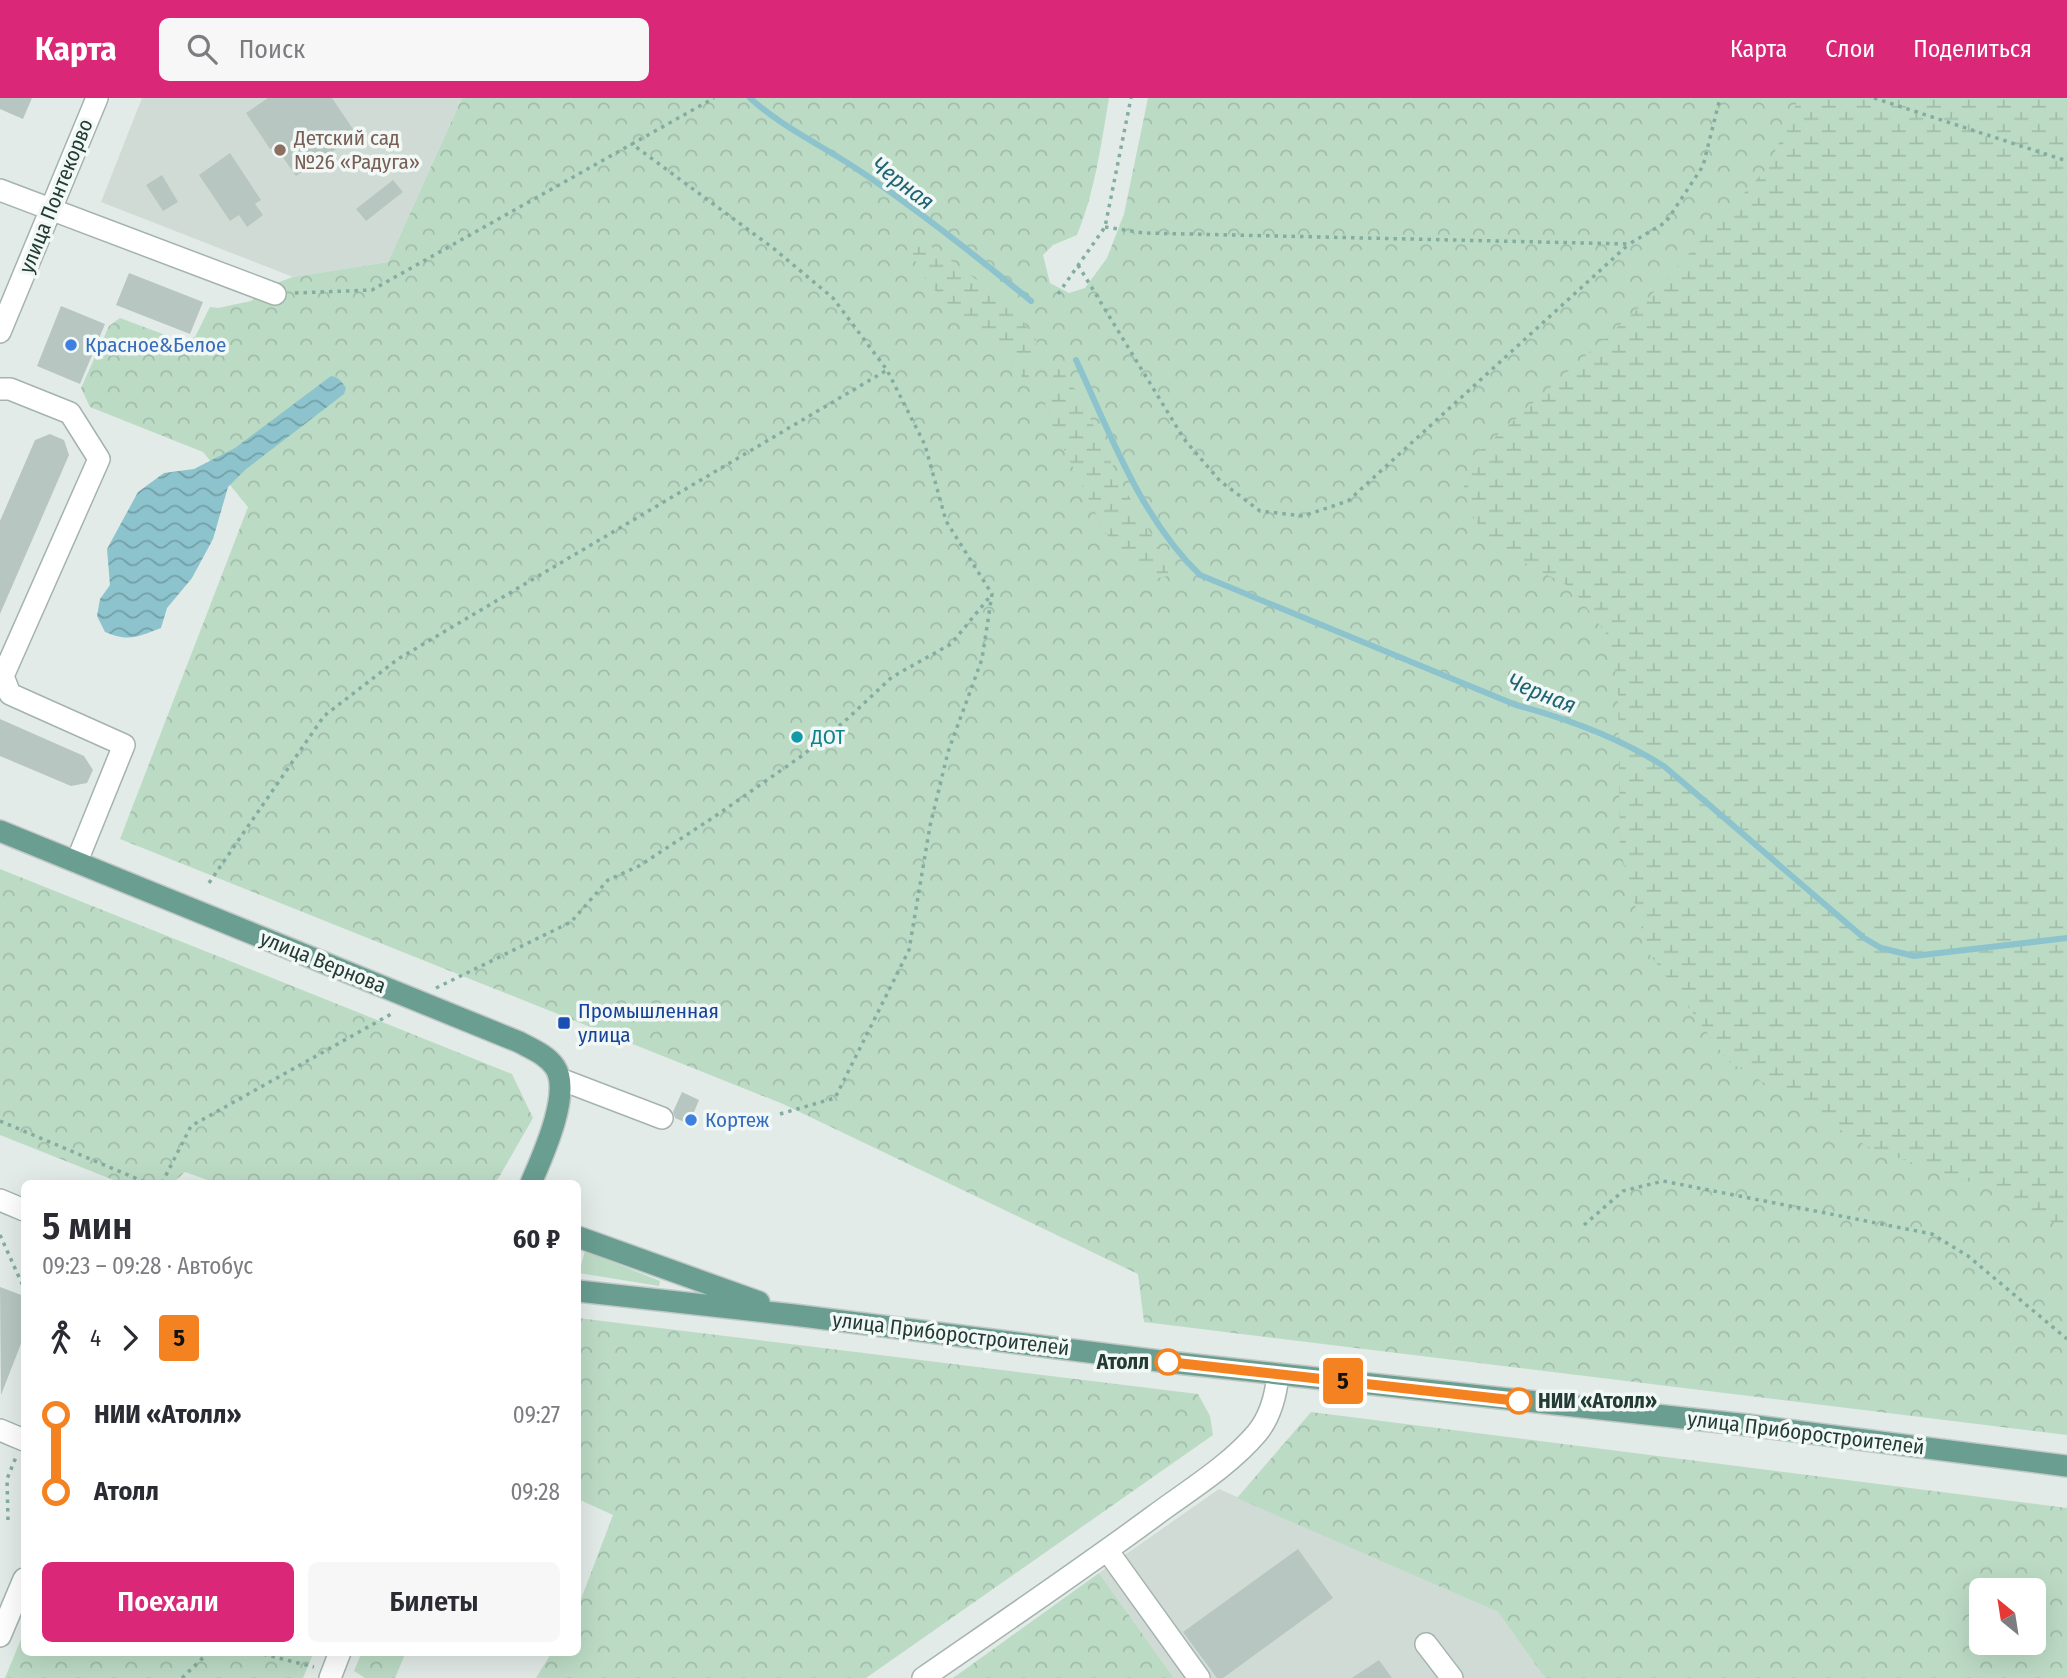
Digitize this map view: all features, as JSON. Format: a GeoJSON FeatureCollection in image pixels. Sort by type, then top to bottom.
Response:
{"type":"FeatureCollection","features":[{"type":"Feature","properties":{"kind":"main road","name":"улица Вернова"},"geometry":{"type":"LineString","coordinates":[[0,831],[519,1042],[543,1055],[555,1067],[560,1079]]}},
{"type":"Feature","properties":{"kind":"main road"},"geometry":{"type":"LineString","coordinates":[[532,1180],[561,1093],[560,1079]]}},
{"type":"Feature","properties":{"kind":"main road"},"geometry":{"type":"LineString","coordinates":[[540,1180],[542,1156]]}},
{"type":"Feature","properties":{"kind":"main road","name":"улица Приборостроителей"},"geometry":{"type":"LineString","coordinates":[[581,1238],[794,1315]]}},
{"type":"Feature","properties":{"kind":"main road","name":"улица Приборостроителей"},"geometry":{"type":"LineString","coordinates":[[581,1291],[1278,1374],[1748,1425],[2067,1466]]}},
{"type":"Feature","properties":{"kind":"street","name":"улица Понтекорво"},"geometry":{"type":"LineString","coordinates":[[0,332],[97,98]]}},
{"type":"Feature","properties":{"kind":"street"},"geometry":{"type":"LineString","coordinates":[[0,190],[275,294]]}},
{"type":"Feature","properties":{"kind":"street"},"geometry":{"type":"LineString","coordinates":[[0,389],[10,389],[70,413],[99,459],[3,676],[10,694],[124,745],[77,861]]}},
{"type":"Feature","properties":{"kind":"street"},"geometry":{"type":"LineString","coordinates":[[560,1079],[662,1118]]}},
{"type":"Feature","properties":{"kind":"street"},"geometry":{"type":"LineString","coordinates":[[0,1200],[21,1209]]}},
{"type":"Feature","properties":{"kind":"street"},"geometry":{"type":"LineString","coordinates":[[923,1678],[1107,1550],[1227,1462],[1258,1432],[1268,1416],[1277,1390],[1278,1374]]}},
{"type":"Feature","properties":{"kind":"street"},"geometry":{"type":"LineString","coordinates":[[0,1430],[21,1437]]}},
{"type":"Feature","properties":{"kind":"street"},"geometry":{"type":"LineString","coordinates":[[1107,1550],[1199,1678]]}},
{"type":"Feature","properties":{"kind":"street"},"geometry":{"type":"LineString","coordinates":[[0,1636],[21,1586]]}},
{"type":"Feature","properties":{"kind":"street"},"geometry":{"type":"LineString","coordinates":[[1426,1644],[1452,1678]]}},
{"type":"Feature","properties":{"kind":"path"},"geometry":{"type":"LineString","coordinates":[[275,294],[372,290],[714,98]]}},
{"type":"Feature","properties":{"kind":"path"},"geometry":{"type":"LineString","coordinates":[[1058,294],[1105,228],[1131,98]]}},
{"type":"Feature","properties":{"kind":"path"},"geometry":{"type":"LineString","coordinates":[[1078,265],[1184,439],[1220,481],[1260,511],[1303,516],[1348,501],[1629,244],[1666,222],[1703,166],[1720,98]]}},
{"type":"Feature","properties":{"kind":"path"},"geometry":{"type":"LineString","coordinates":[[1874,98],[2067,161]]}},
{"type":"Feature","properties":{"kind":"path"},"geometry":{"type":"LineString","coordinates":[[632,144],[773,248],[833,298],[887,370],[925,445],[946,522],[992,594],[982,659],[948,752],[930,825],[909,950],[835,1098],[780,1114]]}},
{"type":"Feature","properties":{"kind":"path"},"geometry":{"type":"LineString","coordinates":[[1105,228],[1144,233],[1629,244]]}},
{"type":"Feature","properties":{"kind":"path"},"geometry":{"type":"LineString","coordinates":[[209,883],[324,716],[398,659],[887,370]]}},
{"type":"Feature","properties":{"kind":"path"},"geometry":{"type":"LineString","coordinates":[[164,1180],[191,1126],[448,980],[502,957],[571,922],[608,880],[639,866],[714,817],[803,755],[845,721],[892,677],[951,644],[992,594]]}},
{"type":"Feature","properties":{"kind":"path"},"geometry":{"type":"LineString","coordinates":[[0,1121],[140,1180]]}},
{"type":"Feature","properties":{"kind":"path"},"geometry":{"type":"LineString","coordinates":[[1584,1225],[1623,1191],[1664,1181],[1932,1234],[1968,1256],[2067,1339]]}},
{"type":"Feature","properties":{"kind":"path"},"geometry":{"type":"LineString","coordinates":[[0,1236],[21,1282]]}},
{"type":"Feature","properties":{"kind":"path"},"geometry":{"type":"LineString","coordinates":[[8,1520],[7,1479],[21,1445]]}},
{"type":"Feature","properties":{"kind":"path"},"geometry":{"type":"LineString","coordinates":[[181,1678],[205,1656]]}},
{"type":"Feature","properties":{"kind":"path"},"geometry":{"type":"LineString","coordinates":[[273,1656],[336,1670]]}},
{"type":"Feature","properties":{"kind":"shaded area","name":"Детский сад №26 «Радуга»"},"geometry":{"type":"Polygon","coordinates":[[[142,98],[462,98],[388,262],[293,277],[101,202],[142,98]]]}},
{"type":"Feature","properties":{"kind":"shaded area"},"geometry":{"type":"Polygon","coordinates":[[[1219,1489],[1498,1612],[1545,1678],[1174,1678],[1099,1573],[1219,1489]]]}},
{"type":"Feature","properties":{"kind":"green space"},"geometry":{"type":"Polygon","coordinates":[[[462,98],[1109,98],[1093,185],[1077,235],[1053,245],[1043,255],[1050,283],[1069,293],[1085,288],[1107,258],[1124,214],[1148,98],[2067,98],[2067,1435],[1144,1322],[1138,1274],[783,1104],[120,839],[248,507],[203,452],[90,407],[81,388],[109,326],[120,318],[184,342],[195,337],[210,307],[218,308],[251,301],[271,285],[293,277],[388,262],[462,98]]]}},
{"type":"Feature","properties":{"kind":"green space"},"geometry":{"type":"Polygon","coordinates":[[[1799,98],[2067,98],[2067,1230],[1991,1189],[1872,1149],[1728,1061],[1648,952],[1620,850],[1618,684],[1607,635],[1572,588],[1490,544],[1469,509],[1463,483],[1472,458],[1642,305],[1768,167],[1799,98]]]}},
{"type":"Feature","properties":{"kind":"green space"},"geometry":{"type":"Polygon","coordinates":[[[911,235],[921,239],[984,285],[1025,325],[1037,341],[1027,384],[1008,357],[932,287],[920,271],[913,253],[911,235]]]}},
{"type":"Feature","properties":{"kind":"green space"},"geometry":{"type":"Polygon","coordinates":[[[1057,362],[1080,397],[1120,481],[1170,566],[1167,576],[1150,580],[1137,571],[1105,532],[1053,427],[1045,405],[1057,362]]]}},
{"type":"Feature","properties":{"kind":"green space"},"geometry":{"type":"Polygon","coordinates":[[[0,869],[512,1074],[533,1118],[496,1180],[208,1180],[185,1172],[176,1180],[113,1180],[0,1135],[0,869]]]}},
{"type":"Feature","properties":{"kind":"green space"},"geometry":{"type":"Polygon","coordinates":[[[585,1251],[660,1281],[659,1286],[581,1273],[585,1251]]]}},
{"type":"Feature","properties":{"kind":"green space"},"geometry":{"type":"Polygon","coordinates":[[[581,1318],[1198,1394],[1210,1416],[1213,1435],[866,1678],[536,1678],[550,1656],[581,1656],[581,1599],[613,1515],[581,1500],[581,1318]]]}},
{"type":"Feature","properties":{"kind":"green space"},"geometry":{"type":"Polygon","coordinates":[[[1311,1412],[2067,1508],[2067,1678],[1545,1678],[1498,1612],[1237,1498],[1311,1412]]]}},
{"type":"Feature","properties":{"kind":"green space"},"geometry":{"type":"Polygon","coordinates":[[[1099,1573],[1174,1678],[953,1678],[1099,1573]]]}},
{"type":"Feature","properties":{"kind":"green space"},"geometry":{"type":"Polygon","coordinates":[[[21,1639],[21,1656],[312,1656],[303,1678],[5,1678],[21,1639]]]}},
{"type":"Feature","properties":{"kind":"green space"},"geometry":{"type":"Polygon","coordinates":[[[360,1656],[404,1656],[395,1678],[365,1678],[354,1671],[360,1656]]]}},
{"type":"Feature","properties":{"kind":"water"},"geometry":{"type":"Polygon","coordinates":[[[331,376],[346,388],[344,394],[245,470],[228,487],[213,539],[192,578],[167,608],[161,628],[133,637],[120,637],[105,632],[97,616],[100,599],[110,585],[107,549],[138,492],[164,473],[194,469],[235,448],[331,376]]]}},
{"type":"Feature","properties":{"kind":"building"},"geometry":{"type":"Polygon","coordinates":[[[0,98],[32,98],[23,119],[0,109],[0,98]]]}},
{"type":"Feature","properties":{"kind":"building"},"geometry":{"type":"Polygon","coordinates":[[[268,98],[332,98],[357,135],[296,176],[275,146],[270,149],[246,113],[268,98]]]}},
{"type":"Feature","properties":{"kind":"building"},"geometry":{"type":"Polygon","coordinates":[[[230,153],[261,200],[255,204],[263,215],[247,227],[239,215],[230,221],[199,175],[230,153]]]}},
{"type":"Feature","properties":{"kind":"building"},"geometry":{"type":"Polygon","coordinates":[[[162,175],[178,202],[163,211],[146,185],[162,175]]]}},
{"type":"Feature","properties":{"kind":"building"},"geometry":{"type":"Polygon","coordinates":[[[393,180],[403,192],[366,221],[356,209],[393,180]]]}},
{"type":"Feature","properties":{"kind":"building"},"geometry":{"type":"Polygon","coordinates":[[[129,273],[203,302],[190,334],[116,305],[129,273]]]}},
{"type":"Feature","properties":{"kind":"building","name":"Красное&Белое"},"geometry":{"type":"Polygon","coordinates":[[[61,306],[105,324],[80,384],[37,366],[61,306]]]}},
{"type":"Feature","properties":{"kind":"building"},"geometry":{"type":"Polygon","coordinates":[[[50,434],[64,440],[69,455],[0,614],[0,521],[35,440],[50,434]]]}},
{"type":"Feature","properties":{"kind":"building"},"geometry":{"type":"Polygon","coordinates":[[[0,719],[84,756],[93,770],[87,783],[71,786],[0,756],[0,719]]]}},
{"type":"Feature","properties":{"kind":"building"},"geometry":{"type":"Polygon","coordinates":[[[682,1092],[699,1100],[689,1124],[675,1118],[673,1112],[682,1092]]]}},
{"type":"Feature","properties":{"kind":"building"},"geometry":{"type":"Polygon","coordinates":[[[0,1287],[21,1295],[21,1344],[1,1395],[0,1287]]]}},
{"type":"Feature","properties":{"kind":"building"},"geometry":{"type":"Polygon","coordinates":[[[1298,1549],[1333,1598],[1223,1678],[1217,1678],[1183,1632],[1298,1549]]]}},
{"type":"Feature","properties":{"kind":"building"},"geometry":{"type":"Polygon","coordinates":[[[1379,1660],[1392,1678],[1352,1678],[1379,1660]]]}},
{"type":"Feature","properties":{"kind":"waterway","name":"Черная"},"geometry":{"type":"LineString","coordinates":[[750,98],[775,118],[902,200],[1031,301]]}},
{"type":"Feature","properties":{"kind":"waterway","name":"Черная"},"geometry":{"type":"LineString","coordinates":[[1076,360],[1114,445],[1143,501],[1179,552],[1200,575],[1516,705],[1593,730],[1630,747],[1665,767],[1864,938],[1881,948],[1914,956],[2067,938]]}},
{"type":"Feature","properties":{"kind":"bus line","name":"5"},"geometry":{"type":"LineString","coordinates":[[1168,1362],[1519,1401]]}},
{"type":"Feature","properties":{"kind":"place","name":"Детский сад №26 «Радуга»"},"geometry":{"type":"Point","coordinates":[280,150]}},
{"type":"Feature","properties":{"kind":"place","name":"Красное&Белое"},"geometry":{"type":"Point","coordinates":[71,345]}},
{"type":"Feature","properties":{"kind":"place","name":"ДОТ"},"geometry":{"type":"Point","coordinates":[797,737]}},
{"type":"Feature","properties":{"kind":"place","name":"Промышленная улица"},"geometry":{"type":"Point","coordinates":[564,1023]}},
{"type":"Feature","properties":{"kind":"place","name":"Кортеж"},"geometry":{"type":"Point","coordinates":[691,1120]}},
{"type":"Feature","properties":{"kind":"place","name":"Атолл"},"geometry":{"type":"Point","coordinates":[1168,1362]}},
{"type":"Feature","properties":{"kind":"place","name":"НИИ «Атолл»"},"geometry":{"type":"Point","coordinates":[1519,1401]}}]}
